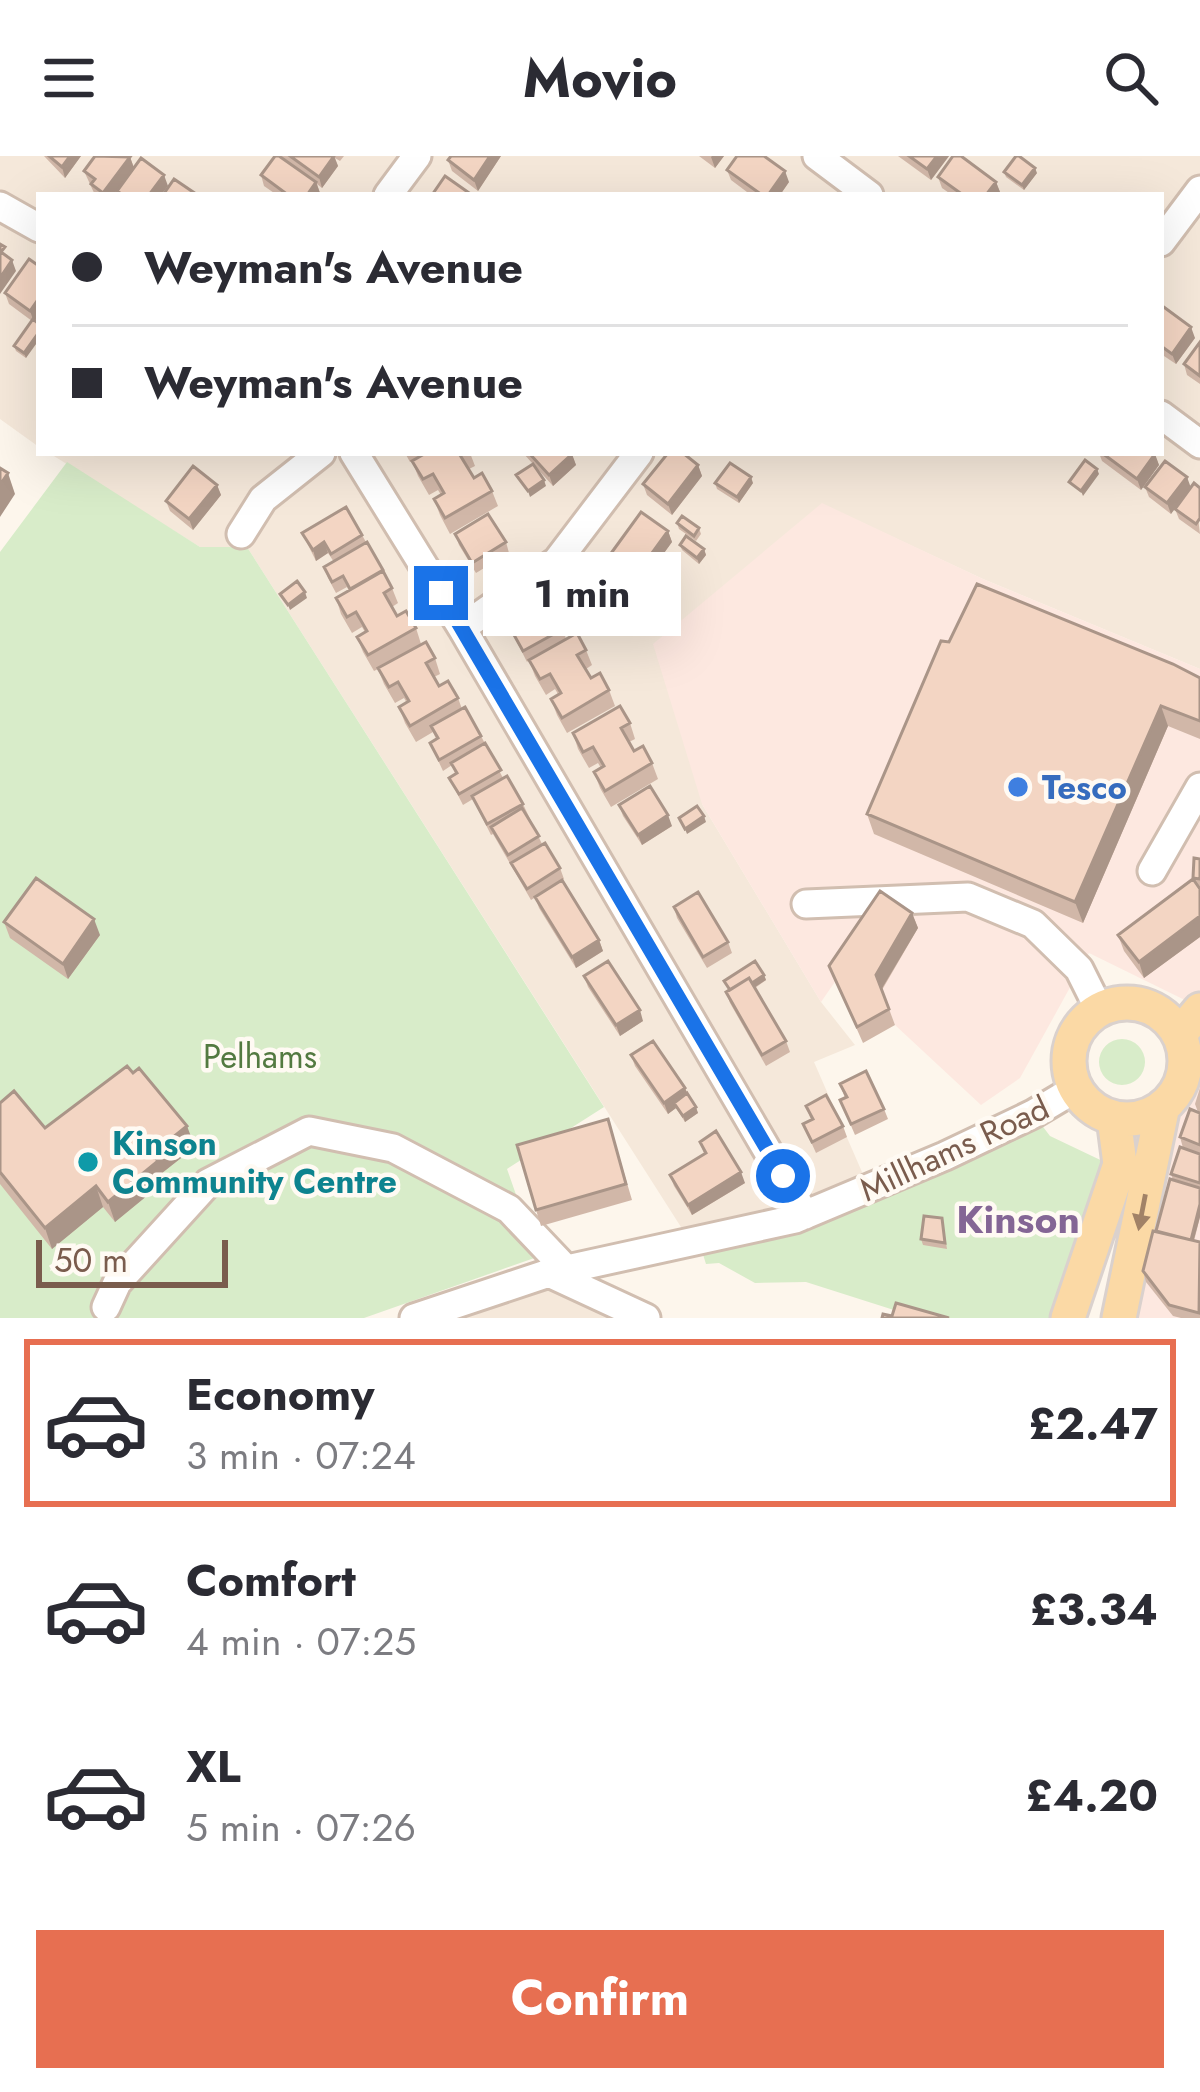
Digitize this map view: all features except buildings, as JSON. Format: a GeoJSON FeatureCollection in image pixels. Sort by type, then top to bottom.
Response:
{"type":"FeatureCollection","features":[{"type":"Feature","properties":{"kind":"main road"},"geometry":{"type":"LineString","coordinates":[[1135,1003],[1168,1019],[1190,1022],[1185,1066],[1174,1095],[1148,1115],[1114,1118],[1099,1112],[1076,1089],[1068,1059],[1071,1044],[1087,1018],[1099,1009],[1135,1003]]}},
{"type":"Feature","properties":{"kind":"main road"},"geometry":{"type":"LineString","coordinates":[[1119,1318],[1163,1106]]}},
{"type":"Feature","properties":{"kind":"main road"},"geometry":{"type":"LineString","coordinates":[[1068,1318],[1120,1164],[1114,1118]]}},
{"type":"Feature","properties":{"kind":"street"},"geometry":{"type":"LineString","coordinates":[[390,192],[417,156]]}},
{"type":"Feature","properties":{"kind":"street"},"geometry":{"type":"LineString","coordinates":[[818,156],[839,186]]}},
{"type":"Feature","properties":{"kind":"street"},"geometry":{"type":"LineString","coordinates":[[1164,238],[1200,190]]}},
{"type":"Feature","properties":{"kind":"street"},"geometry":{"type":"LineString","coordinates":[[0,206],[36,226]]}},
{"type":"Feature","properties":{"kind":"street"},"geometry":{"type":"LineString","coordinates":[[1164,418],[1200,444]]}},
{"type":"Feature","properties":{"kind":"street"},"geometry":{"type":"LineString","coordinates":[[241,534],[263,499],[317,456]]}},
{"type":"Feature","properties":{"kind":"street"},"geometry":{"type":"LineString","coordinates":[[356,456],[463,628],[806,1215]]}},
{"type":"Feature","properties":{"kind":"street"},"geometry":{"type":"LineString","coordinates":[[463,628],[557,561],[637,456]]}},
{"type":"Feature","properties":{"kind":"street"},"geometry":{"type":"LineString","coordinates":[[1152,871],[1200,787]]}},
{"type":"Feature","properties":{"kind":"street"},"geometry":{"type":"LineString","coordinates":[[806,904],[968,897],[1033,924],[1079,970],[1099,1009]]}},
{"type":"Feature","properties":{"kind":"street","name":"Millhams Road"},"geometry":{"type":"LineString","coordinates":[[414,1318],[558,1271],[806,1215],[962,1148],[1076,1089]]}},
{"type":"Feature","properties":{"kind":"street"},"geometry":{"type":"LineString","coordinates":[[106,1307],[117,1283],[208,1183],[309,1131],[393,1148],[509,1209],[558,1271],[646,1318]]}},
{"type":"Feature","properties":{"kind":"shaded area"},"geometry":{"type":"Polygon","coordinates":[[[0,156],[1200,156],[1200,669],[983,579],[822,504],[702,804],[821,1002],[855,1045],[814,1062],[869,1188],[688,1238],[247,547],[200,547],[54,456],[1164,456],[1164,192],[36,192],[36,445],[0,419],[0,156]]]}},
{"type":"Feature","properties":{"kind":"shaded area"},"geometry":{"type":"Polygon","coordinates":[[[822,503],[983,579],[1200,669],[1197,1006],[1089,953],[1020,1078],[981,1105],[895,1025],[881,990],[886,908],[821,1002],[702,804],[653,644],[822,503]]]}},
{"type":"Feature","properties":{"kind":"shaded area"},"geometry":{"type":"Polygon","coordinates":[[[1200,1044],[1200,1318],[1126,1318],[1176,1090],[1200,1044]]]}},
{"type":"Feature","properties":{"kind":"shaded area"},"geometry":{"type":"Polygon","coordinates":[[[549,1273],[646,1318],[414,1318],[549,1273]]]}},
{"type":"Feature","properties":{"kind":"green space","name":"Pelhams"},"geometry":{"type":"Polygon","coordinates":[[[67,462],[200,547],[247,547],[604,1107],[507,1169],[521,1209],[560,1249],[364,1318],[0,1318],[0,552],[67,462]]]}},
{"type":"Feature","properties":{"kind":"green space"},"geometry":{"type":"Polygon","coordinates":[[[1122,1039],[1138,1046],[1145,1062],[1138,1078],[1122,1085],[1106,1078],[1099,1062],[1106,1046],[1122,1039]]]}},
{"type":"Feature","properties":{"kind":"green space"},"geometry":{"type":"Polygon","coordinates":[[[1034,1115],[1050,1136],[1113,1166],[1067,1318],[919,1318],[806,1282],[755,1283],[719,1263],[706,1264],[698,1239],[796,1220],[1034,1115]]]}},
{"type":"Feature","properties":{"kind":"place","name":"Tesco"},"geometry":{"type":"Point","coordinates":[1018,787]}},
{"type":"Feature","properties":{"kind":"place","name":"Kinson Community Centre"},"geometry":{"type":"Point","coordinates":[88,1162]}},
{"type":"Feature","properties":{"kind":"district","name":"Kinson"},"geometry":{"type":"Point","coordinates":[1018,1219]}},
{"type":"Feature","properties":{"kind":"route"},"geometry":{"type":"LineString","coordinates":[[441,593],[783,1176]]}}]}
